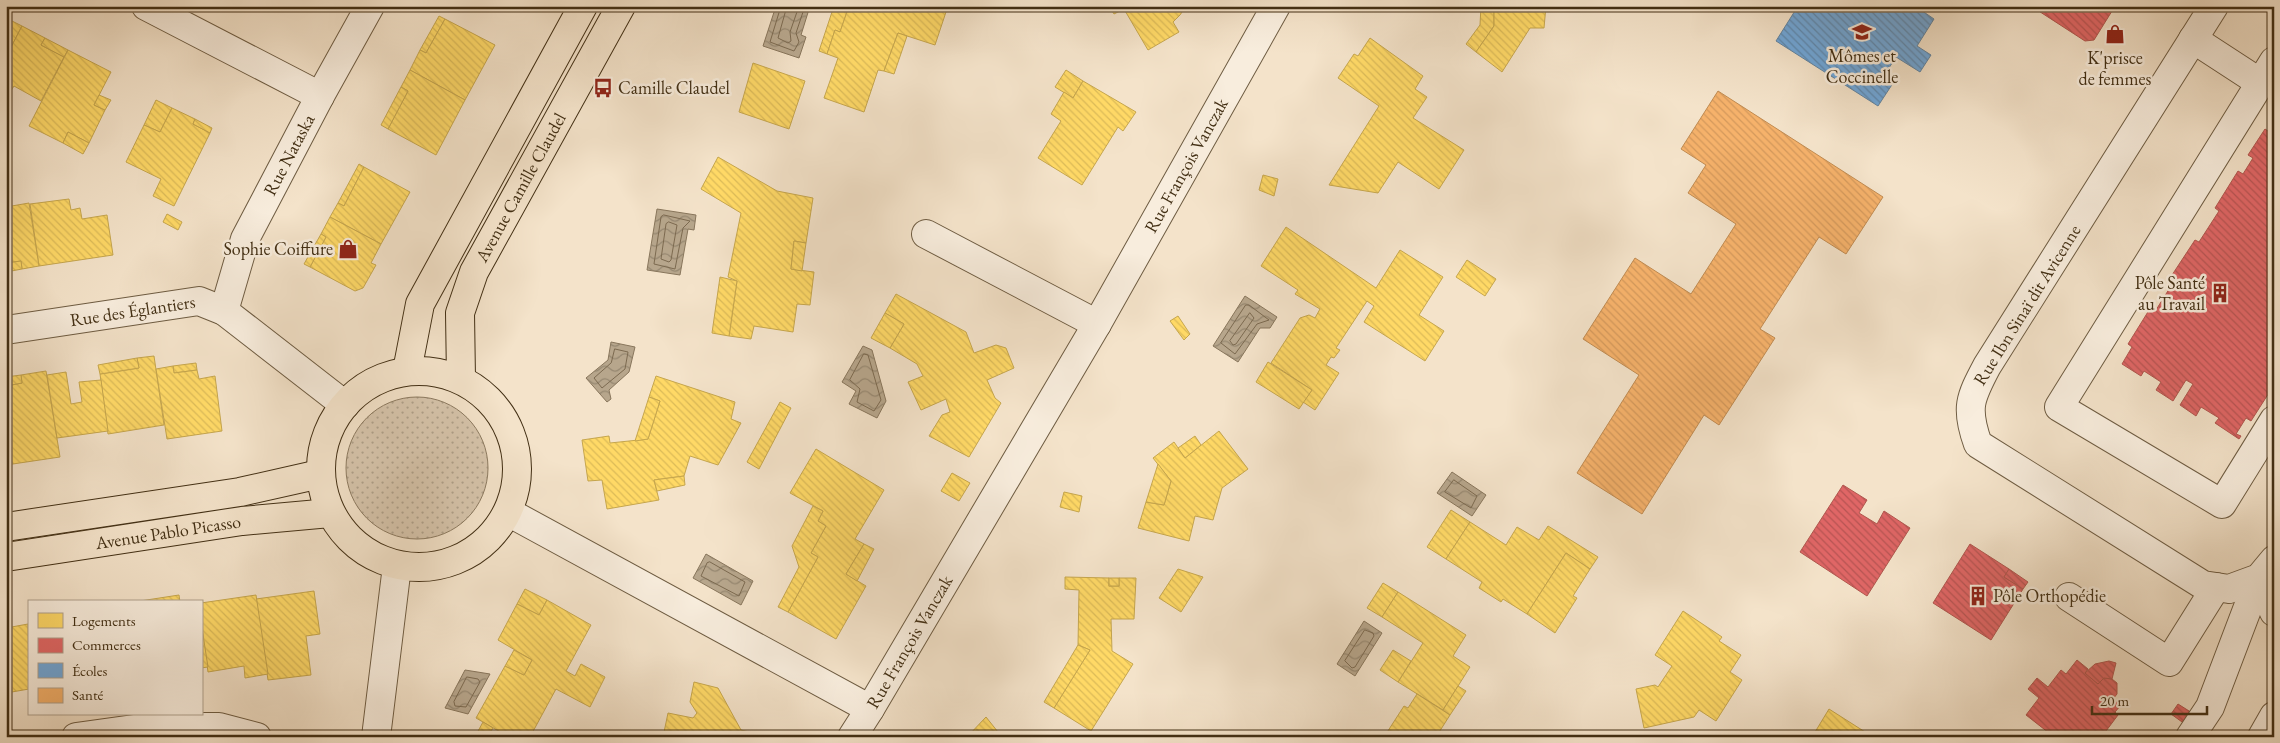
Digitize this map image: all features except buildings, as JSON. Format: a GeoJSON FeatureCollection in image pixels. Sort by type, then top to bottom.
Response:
{"type":"FeatureCollection","features":[{"type":"Feature","properties":{"kind":"main road","name":"Avenue Camille Claudel"},"geometry":{"type":"LineString","coordinates":[[407,371],[420,304],[583,6]]}},
{"type":"Feature","properties":{"kind":"main road","name":"Avenue Camille Claudel"},"geometry":{"type":"LineString","coordinates":[[460,379],[460,313],[474,272],[621,6]]}},
{"type":"Feature","properties":{"kind":"main road"},"geometry":{"type":"LineString","coordinates":[[407,371],[435,372],[460,379],[483,393],[500,412],[512,436],[518,461],[516,487],[508,512],[496,531],[481,546],[462,558],[441,566],[426,568],[398,566],[377,559],[358,548],[342,532],[330,513],[320,474],[322,449],[331,425],[345,404],[373,382],[407,371]]}},
{"type":"Feature","properties":{"kind":"main road","name":"Avenue Pablo Picasso"},"geometry":{"type":"LineString","coordinates":[[6,527],[240,492],[320,474]]}},
{"type":"Feature","properties":{"kind":"main road","name":"Avenue Pablo Picasso"},"geometry":{"type":"LineString","coordinates":[[6,557],[242,521],[330,513]]}},
{"type":"Feature","properties":{"kind":"street"},"geometry":{"type":"LineString","coordinates":[[146,6],[320,96]]}},
{"type":"Feature","properties":{"kind":"street","name":"Rue Nataska"},"geometry":{"type":"LineString","coordinates":[[224,311],[245,239],[320,96],[370,6]]}},
{"type":"Feature","properties":{"kind":"street","name":"Rue François Vanczak"},"geometry":{"type":"LineString","coordinates":[[508,512],[870,709],[1097,324],[1276,6]]}},
{"type":"Feature","properties":{"kind":"street","name":"Rue Ibn Sinaï dit Avicenne"},"geometry":{"type":"LineString","coordinates":[[2214,6],[1987,366],[1971,397],[1971,423],[1978,444],[2203,584],[2229,589],[2267,569]]}},
{"type":"Feature","properties":{"kind":"street"},"geometry":{"type":"LineString","coordinates":[[2194,39],[2266,71],[2059,407],[2222,504],[2274,420]]}},
{"type":"Feature","properties":{"kind":"street"},"geometry":{"type":"LineString","coordinates":[[926,234],[1097,324]]}},
{"type":"Feature","properties":{"kind":"street","name":"Rue des Églantiers"},"geometry":{"type":"LineString","coordinates":[[6,330],[199,301],[224,311],[345,404]]}},
{"type":"Feature","properties":{"kind":"street"},"geometry":{"type":"LineString","coordinates":[[376,737],[398,566]]}},
{"type":"Feature","properties":{"kind":"street"},"geometry":{"type":"LineString","coordinates":[[2267,569],[2274,612]]}},
{"type":"Feature","properties":{"kind":"street"},"geometry":{"type":"LineString","coordinates":[[2193,735],[2210,706],[2267,569]]}},
{"type":"Feature","properties":{"kind":"street"},"geometry":{"type":"LineString","coordinates":[[2069,597],[2169,662],[2216,587]]}},
{"type":"Feature","properties":{"kind":"street"},"geometry":{"type":"LineString","coordinates":[[852,737],[870,709]]}},
{"type":"Feature","properties":{"kind":"street"},"geometry":{"type":"LineString","coordinates":[[2262,737],[2274,716]]}},
{"type":"Feature","properties":{"kind":"street"},"geometry":{"type":"LineString","coordinates":[[76,737],[148,727],[219,727],[257,737]]}},
{"type":"Feature","properties":{"kind":"shaded area"},"geometry":{"type":"Polygon","coordinates":[[[417,397],[431,398],[444,402],[457,409],[467,418],[476,428],[483,441],[487,454],[487,482],[483,495],[476,508],[467,518],[457,527],[444,534],[431,538],[417,539],[403,538],[390,534],[377,527],[367,518],[358,508],[351,495],[347,482],[346,468],[347,454],[351,441],[358,428],[367,418],[377,409],[390,402],[403,398],[417,397]]]}},
{"type":"Feature","properties":{"kind":"water"},"geometry":{"type":"Polygon","coordinates":[[[776,6],[810,6],[801,35],[806,37],[799,58],[763,46],[776,6]]]}},
{"type":"Feature","properties":{"kind":"water"},"geometry":{"type":"Polygon","coordinates":[[[657,209],[696,215],[694,230],[688,229],[680,275],[647,270],[657,209]]]}},
{"type":"Feature","properties":{"kind":"water"},"geometry":{"type":"Polygon","coordinates":[[[1245,296],[1277,317],[1270,328],[1260,328],[1238,362],[1213,346],[1245,296]]]}},
{"type":"Feature","properties":{"kind":"water"},"geometry":{"type":"Polygon","coordinates":[[[611,342],[635,347],[629,372],[609,390],[611,399],[607,402],[586,378],[608,360],[611,342]]]}},
{"type":"Feature","properties":{"kind":"water"},"geometry":{"type":"Polygon","coordinates":[[[863,346],[872,350],[886,401],[877,418],[849,404],[856,391],[842,382],[863,346]]]}},
{"type":"Feature","properties":{"kind":"water"},"geometry":{"type":"Polygon","coordinates":[[[1452,472],[1486,495],[1472,516],[1437,493],[1452,472]]]}},
{"type":"Feature","properties":{"kind":"water"},"geometry":{"type":"Polygon","coordinates":[[[706,554],[753,581],[741,605],[693,578],[706,554]]]}},
{"type":"Feature","properties":{"kind":"water"},"geometry":{"type":"Polygon","coordinates":[[[1364,621],[1382,633],[1355,676],[1337,664],[1364,621]]]}},
{"type":"Feature","properties":{"kind":"water"},"geometry":{"type":"Polygon","coordinates":[[[465,670],[490,674],[468,714],[445,708],[465,670]]]}},
{"type":"Feature","properties":{"kind":"place","name":"Mômes et Coccinelle"},"geometry":{"type":"Point","coordinates":[1862,32]}},
{"type":"Feature","properties":{"kind":"place","name":"K'prisce de femmes"},"geometry":{"type":"Point","coordinates":[2115,34]}},
{"type":"Feature","properties":{"kind":"place","name":"Camille Claudel"},"geometry":{"type":"Point","coordinates":[603,88]}},
{"type":"Feature","properties":{"kind":"place","name":"Sophie Coiffure"},"geometry":{"type":"Point","coordinates":[348,249]}},
{"type":"Feature","properties":{"kind":"place","name":"Pôle Santé au Travail"},"geometry":{"type":"Point","coordinates":[2220,293]}},
{"type":"Feature","properties":{"kind":"place","name":"Pôle Orthopédie"},"geometry":{"type":"Point","coordinates":[1978,596]}}]}
